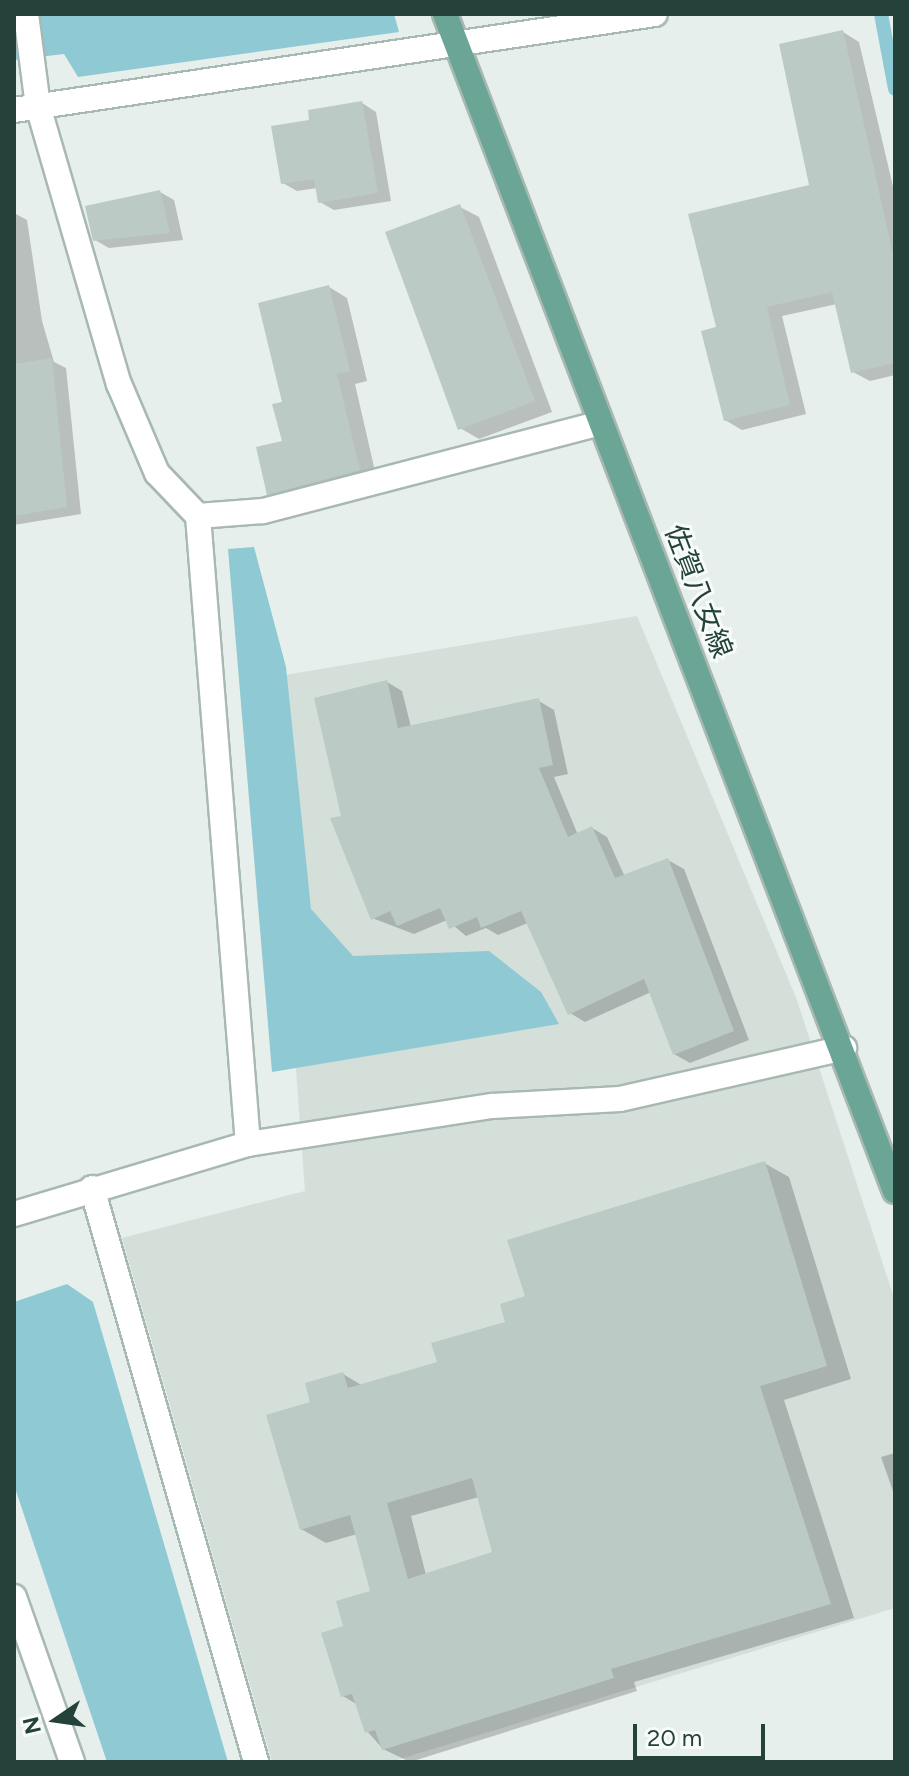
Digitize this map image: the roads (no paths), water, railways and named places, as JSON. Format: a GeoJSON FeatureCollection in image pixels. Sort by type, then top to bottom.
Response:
{"type":"FeatureCollection","features":[{"type":"Feature","properties":{"kind":"main road","name":"佐賀八女線"},"geometry":{"type":"LineString","coordinates":[[445,14],[455,48],[844,1048],[895,1191]]}},
{"type":"Feature","properties":{"kind":"street"},"geometry":{"type":"LineString","coordinates":[[26,14],[26,108],[119,384],[157,473],[198,516],[248,1144]]}},
{"type":"Feature","properties":{"kind":"street"},"geometry":{"type":"LineString","coordinates":[[26,108],[455,48],[655,14]]}},
{"type":"Feature","properties":{"kind":"street"},"geometry":{"type":"LineString","coordinates":[[198,516],[263,511],[601,423]]}},
{"type":"Feature","properties":{"kind":"street"},"geometry":{"type":"LineString","coordinates":[[14,1214],[92,1188],[248,1144],[492,1106],[620,1099],[844,1048]]}},
{"type":"Feature","properties":{"kind":"street"},"geometry":{"type":"LineString","coordinates":[[92,1188],[256,1762]]}},
{"type":"Feature","properties":{"kind":"street"},"geometry":{"type":"LineString","coordinates":[[14,1597],[72,1762]]}},
{"type":"Feature","properties":{"kind":"water"},"geometry":{"type":"Polygon","coordinates":[[[14,14],[394,14],[399,32],[78,77],[64,54],[14,60],[14,14]]]}},
{"type":"Feature","properties":{"kind":"water"},"geometry":{"type":"Polygon","coordinates":[[[254,547],[286,667],[311,909],[353,956],[489,951],[541,992],[559,1024],[272,1072],[228,549],[254,547]]]}},
{"type":"Feature","properties":{"kind":"water"},"geometry":{"type":"Polygon","coordinates":[[[67,1284],[93,1302],[228,1762],[107,1762],[14,1485],[14,1302],[67,1284]]]}},
{"type":"Feature","properties":{"kind":"waterway"},"geometry":{"type":"LineString","coordinates":[[881,14],[895,89]]}}]}
